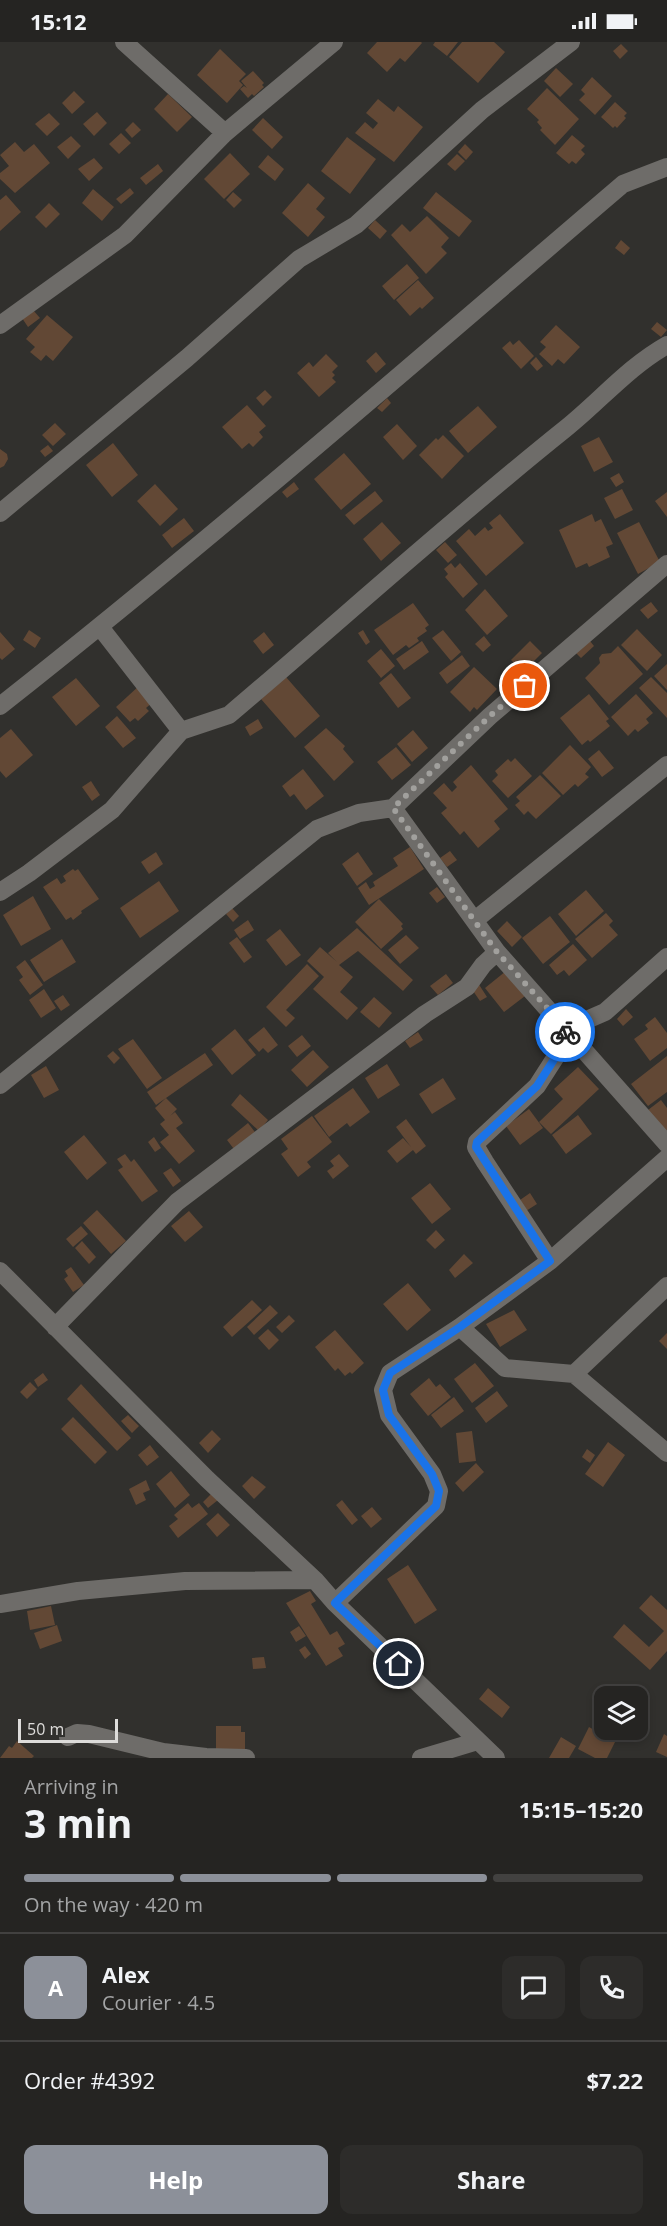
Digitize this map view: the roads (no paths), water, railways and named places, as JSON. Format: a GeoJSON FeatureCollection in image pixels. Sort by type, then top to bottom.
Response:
{"type":"FeatureCollection","features":[{"type":"Feature","properties":{"kind":"street"},"geometry":{"type":"LineString","coordinates":[[124,42],[225,133]]}},
{"type":"Feature","properties":{"kind":"street"},"geometry":{"type":"LineString","coordinates":[[0,325],[125,235],[225,133],[334,42]]}},
{"type":"Feature","properties":{"kind":"street"},"geometry":{"type":"LineString","coordinates":[[0,513],[187,358],[298,259],[356,225],[482,110],[571,42]]}},
{"type":"Feature","properties":{"kind":"street"},"geometry":{"type":"LineString","coordinates":[[0,706],[100,627],[623,184],[667,167]]}},
{"type":"Feature","properties":{"kind":"street"},"geometry":{"type":"LineString","coordinates":[[0,892],[112,810],[182,731],[229,716],[481,496],[579,418],[626,373],[667,345]]}},
{"type":"Feature","properties":{"kind":"street"},"geometry":{"type":"LineString","coordinates":[[0,1085],[317,829],[359,813],[393,808],[490,716],[667,564]]}},
{"type":"Feature","properties":{"kind":"street"},"geometry":{"type":"LineString","coordinates":[[100,627],[182,731]]}},
{"type":"Feature","properties":{"kind":"street"},"geometry":{"type":"LineString","coordinates":[[475,920],[667,765]]}},
{"type":"Feature","properties":{"kind":"street"},"geometry":{"type":"LineString","coordinates":[[393,808],[497,952],[667,1144]]}},
{"type":"Feature","properties":{"kind":"street"},"geometry":{"type":"LineString","coordinates":[[55,1327],[177,1202],[425,1014],[466,987],[483,965],[497,952]]}},
{"type":"Feature","properties":{"kind":"street"},"geometry":{"type":"LineString","coordinates":[[550,1261],[476,1147],[477,1142],[537,1086],[555,1058],[566,1029],[604,1012],[667,957]]}},
{"type":"Feature","properties":{"kind":"street"},"geometry":{"type":"LineString","coordinates":[[335,1603],[436,1506],[439,1491],[432,1474],[389,1415],[383,1390],[390,1373],[460,1327],[550,1261],[667,1158]]}},
{"type":"Feature","properties":{"kind":"street"},"geometry":{"type":"LineString","coordinates":[[0,1271],[207,1479],[315,1580],[335,1603],[496,1758]]}},
{"type":"Feature","properties":{"kind":"street"},"geometry":{"type":"LineString","coordinates":[[574,1374],[667,1286]]}},
{"type":"Feature","properties":{"kind":"street"},"geometry":{"type":"LineString","coordinates":[[460,1327],[505,1368],[574,1374],[667,1453]]}},
{"type":"Feature","properties":{"kind":"street"},"geometry":{"type":"LineString","coordinates":[[0,1604],[78,1591],[185,1581],[315,1580]]}},
{"type":"Feature","properties":{"kind":"street"},"geometry":{"type":"LineString","coordinates":[[68,1737],[77,1733],[89,1734],[163,1752],[206,1757],[246,1758]]}},
{"type":"Feature","properties":{"kind":"street"},"geometry":{"type":"LineString","coordinates":[[421,1758],[478,1741]]}}]}
